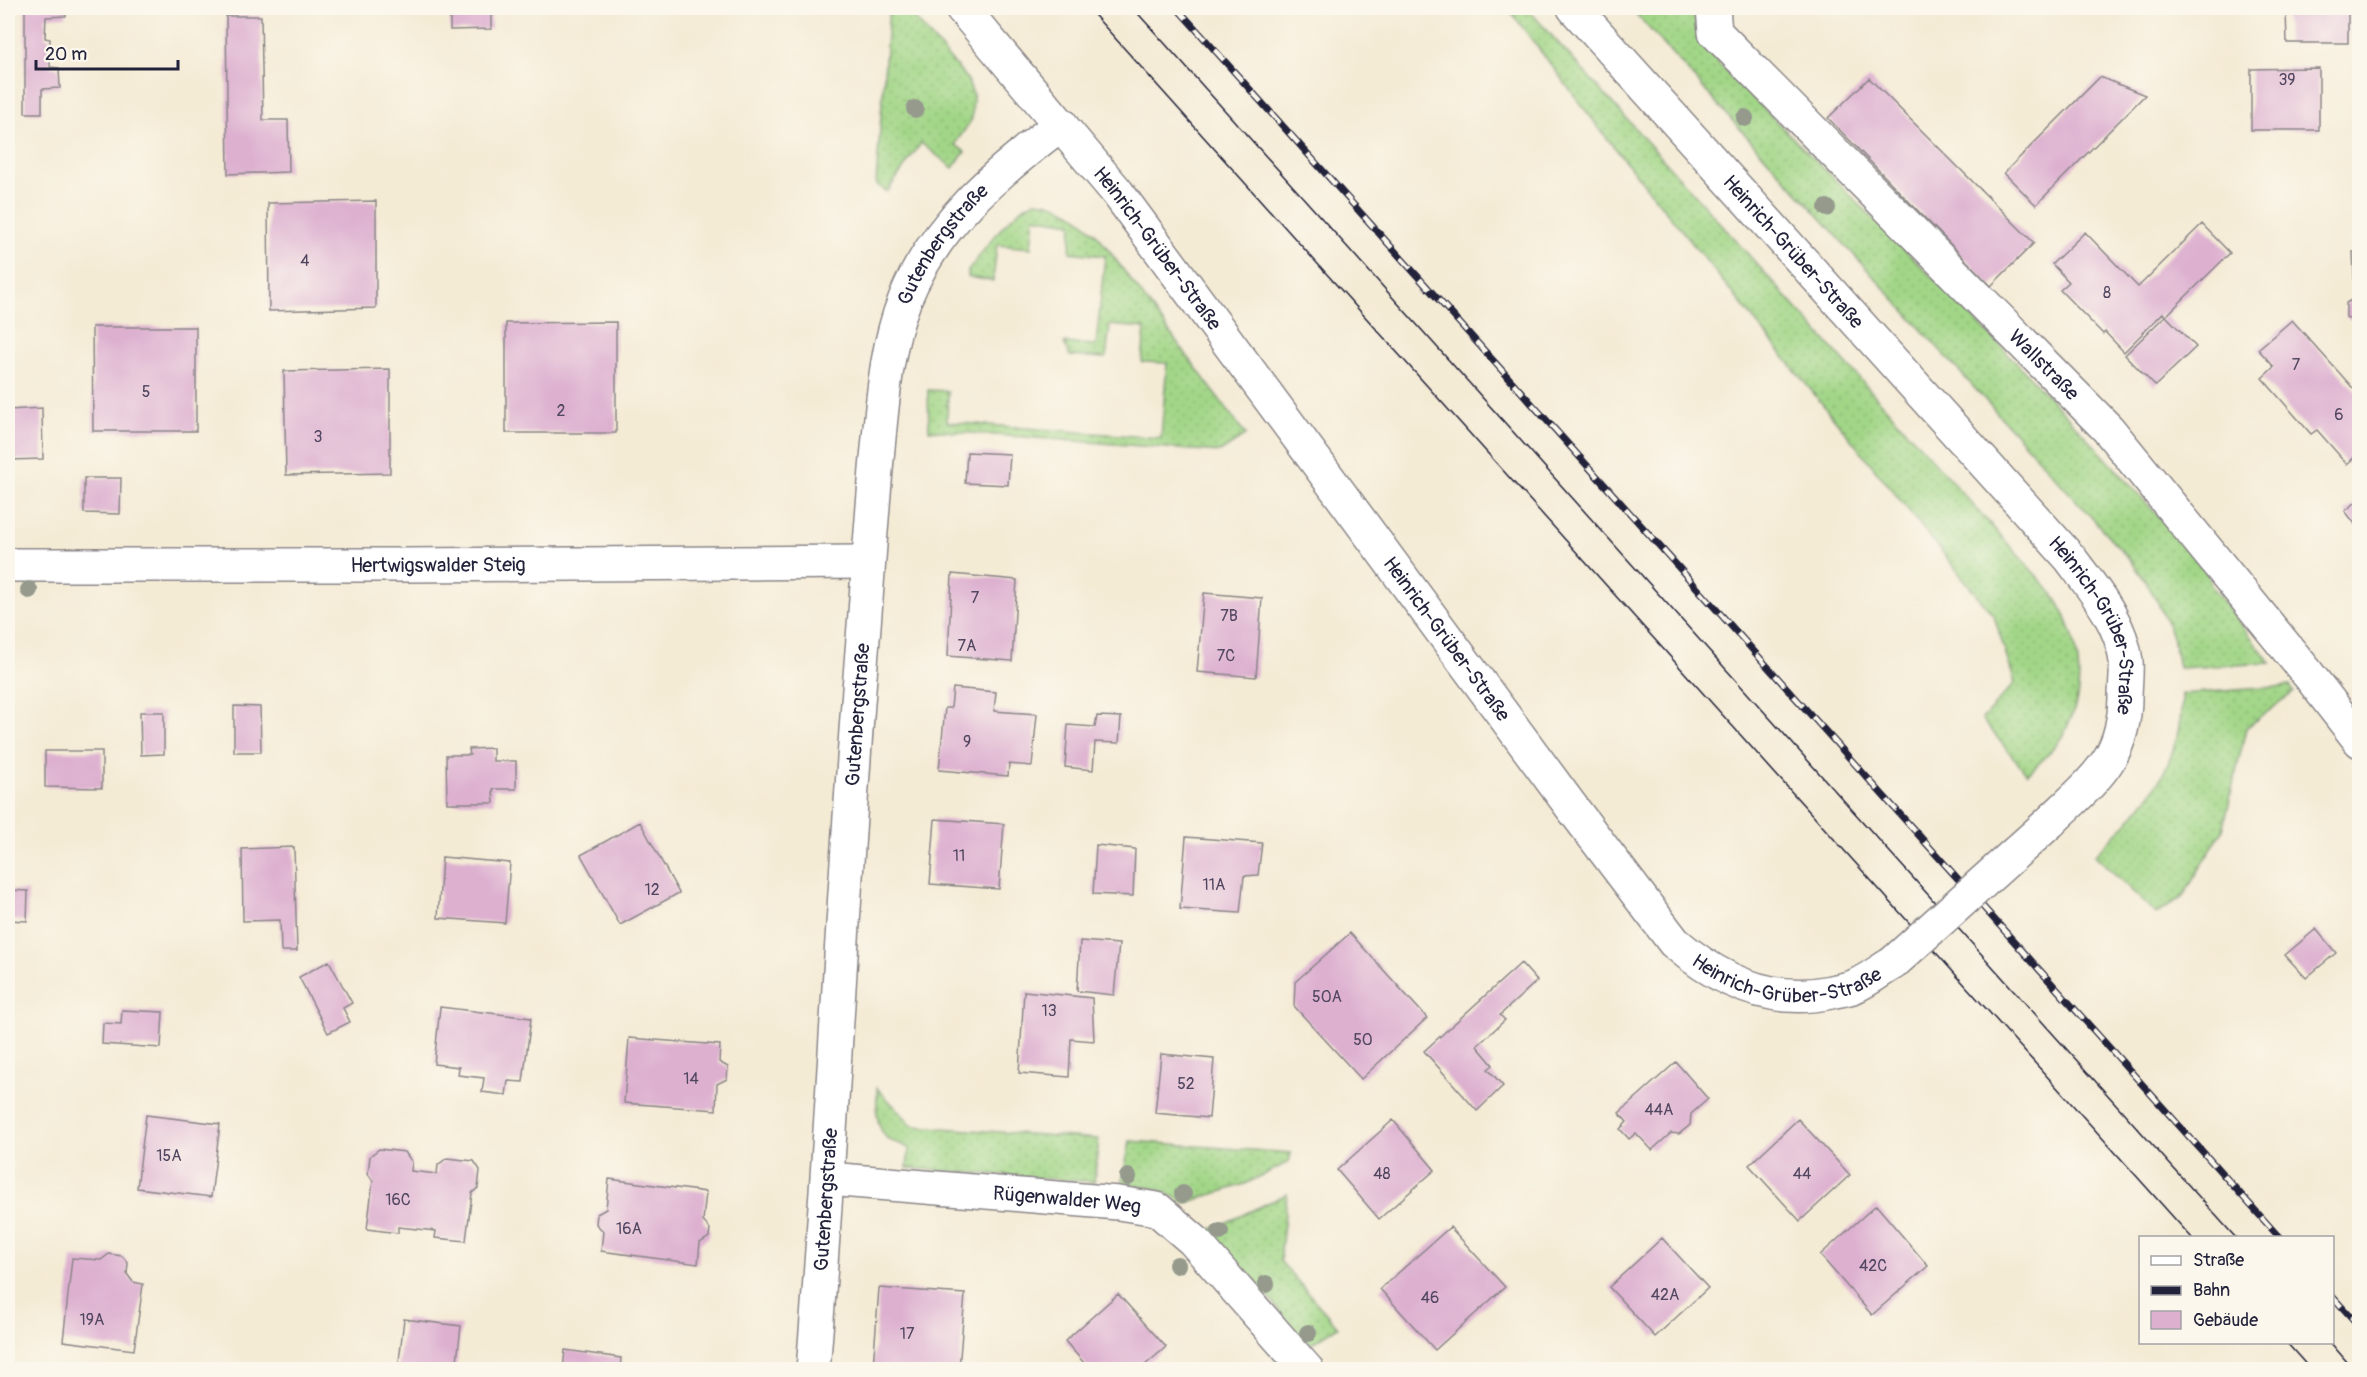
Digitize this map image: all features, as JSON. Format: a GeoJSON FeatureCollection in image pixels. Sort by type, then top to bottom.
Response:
{"type":"FeatureCollection","features":[{"type":"Feature","properties":{"kind":"street","name":"Heinrich-Grüber-Straße"},"geometry":{"type":"LineString","coordinates":[[962,8],[1117,192],[1674,942],[1718,975],[1779,996],[1808,997],[1856,986],[1893,963],[2050,822],[2099,773],[2111,757],[2125,713],[2126,661],[2120,635],[2106,607],[2070,558],[1574,8]]}},
{"type":"Feature","properties":{"kind":"street","name":"Wallstraße"},"geometry":{"type":"LineString","coordinates":[[1713,8],[1715,32],[2108,429],[2301,664],[2360,741]]}},
{"type":"Feature","properties":{"kind":"street","name":"Gutenbergstraße"},"geometry":{"type":"LineString","coordinates":[[813,1370],[828,1179],[868,562],[884,384],[889,354],[904,300],[927,254],[977,192],[1061,124]]}},
{"type":"Feature","properties":{"kind":"street","name":"Hertwigswalder Steig"},"geometry":{"type":"LineString","coordinates":[[8,565],[868,562]]}},
{"type":"Feature","properties":{"kind":"street","name":"Rügenwalder Weg"},"geometry":{"type":"LineString","coordinates":[[828,1179],[1118,1203],[1156,1209],[1193,1239],[1308,1370]]}},
{"type":"Feature","properties":{"kind":"green space"},"geometry":{"type":"Polygon","coordinates":[[[889,8],[906,8],[967,79],[973,94],[972,119],[955,144],[965,152],[953,168],[921,143],[887,192],[876,184],[889,8]]]}},
{"type":"Feature","properties":{"kind":"green space"},"geometry":{"type":"Polygon","coordinates":[[[1511,8],[1527,8],[2053,594],[2071,630],[2076,649],[2078,689],[2067,727],[2053,749],[2027,774],[1982,719],[2015,683],[1994,616],[1606,137],[1510,11],[1511,8]]]}},
{"type":"Feature","properties":{"kind":"green space"},"geometry":{"type":"Polygon","coordinates":[[[1636,8],[1693,8],[1697,27],[1718,63],[1998,343],[2105,457],[2205,568],[2212,587],[2271,663],[2179,668],[2168,624],[2148,586],[2131,561],[1636,14],[1636,8]]]}},
{"type":"Feature","properties":{"kind":"green space"},"geometry":{"type":"Polygon","coordinates":[[[1035,201],[1054,204],[1070,212],[1099,237],[1246,435],[1220,452],[929,430],[928,390],[948,391],[947,422],[1161,438],[1167,363],[1142,362],[1145,328],[1110,325],[1106,358],[1070,356],[1064,343],[1096,345],[1105,256],[1070,252],[1072,223],[1034,217],[1031,248],[997,245],[993,281],[968,277],[968,271],[998,232],[1015,214],[1035,201]]]}},
{"type":"Feature","properties":{"kind":"green space"},"geometry":{"type":"Polygon","coordinates":[[[2290,686],[2294,692],[2246,728],[2223,830],[2182,898],[2156,914],[2095,855],[2145,802],[2157,784],[2175,744],[2182,694],[2290,686]]]}},
{"type":"Feature","properties":{"kind":"green space"},"geometry":{"type":"Polygon","coordinates":[[[877,1088],[913,1126],[1099,1139],[1094,1182],[907,1168],[909,1148],[889,1140],[880,1127],[877,1114],[877,1088]]]}},
{"type":"Feature","properties":{"kind":"green space"},"geometry":{"type":"Polygon","coordinates":[[[1130,1141],[1291,1153],[1289,1162],[1245,1184],[1186,1203],[1157,1189],[1122,1184],[1130,1141]]]}},
{"type":"Feature","properties":{"kind":"green space"},"geometry":{"type":"Polygon","coordinates":[[[1287,1194],[1280,1261],[1338,1327],[1309,1345],[1210,1230],[1287,1194]]]}},
{"type":"Feature","properties":{"kind":"building"},"geometry":{"type":"Polygon","coordinates":[[[25,8],[66,8],[66,16],[46,17],[45,38],[50,39],[50,67],[59,68],[60,88],[42,89],[42,113],[25,113],[25,8]]]}},
{"type":"Feature","properties":{"kind":"building"},"geometry":{"type":"Polygon","coordinates":[[[450,8],[491,8],[491,29],[450,30],[450,8]]]}},
{"type":"Feature","properties":{"kind":"building"},"geometry":{"type":"Polygon","coordinates":[[[1019,8],[1033,8],[1025,14],[1019,8]]]}},
{"type":"Feature","properties":{"kind":"building"},"geometry":{"type":"Polygon","coordinates":[[[2309,8],[2348,8],[2348,43],[2287,43],[2286,10],[2309,10],[2309,8]]]}},
{"type":"Feature","properties":{"kind":"building"},"geometry":{"type":"Polygon","coordinates":[[[226,16],[261,16],[263,120],[288,120],[289,172],[228,174],[226,16]]]}},
{"type":"Feature","properties":{"kind":"building"},"geometry":{"type":"Polygon","coordinates":[[[2319,68],[2319,130],[2251,130],[2251,69],[2319,68]]]}},
{"type":"Feature","properties":{"kind":"building"},"geometry":{"type":"Polygon","coordinates":[[[2100,77],[2145,95],[2036,205],[2004,173],[2100,77]]]}},
{"type":"Feature","properties":{"kind":"building"},"geometry":{"type":"Polygon","coordinates":[[[1869,78],[2034,243],[1991,286],[1828,118],[1869,78]]]}},
{"type":"Feature","properties":{"kind":"building"},"geometry":{"type":"Polygon","coordinates":[[[376,201],[376,308],[269,311],[268,203],[376,201]]]}},
{"type":"Feature","properties":{"kind":"building"},"geometry":{"type":"Polygon","coordinates":[[[2202,224],[2230,253],[2166,316],[2196,347],[2155,386],[2125,355],[2165,316],[2163,313],[2124,352],[2060,290],[2069,282],[2052,264],[2085,232],[2138,287],[2202,224]]]}},
{"type":"Feature","properties":{"kind":"building"},"geometry":{"type":"Polygon","coordinates":[[[2353,252],[2360,252],[2360,334],[2355,337],[2355,322],[2346,317],[2346,303],[2355,298],[2353,252]]]}},
{"type":"Feature","properties":{"kind":"building"},"geometry":{"type":"Polygon","coordinates":[[[2292,320],[2360,396],[2360,452],[2347,464],[2317,430],[2311,434],[2262,378],[2274,367],[2258,349],[2292,320]]]}},
{"type":"Feature","properties":{"kind":"building"},"geometry":{"type":"Polygon","coordinates":[[[616,322],[616,433],[506,433],[506,323],[616,322]]]}},
{"type":"Feature","properties":{"kind":"building"},"geometry":{"type":"Polygon","coordinates":[[[92,327],[196,327],[196,431],[93,431],[92,327]]]}},
{"type":"Feature","properties":{"kind":"building"},"geometry":{"type":"Polygon","coordinates":[[[390,369],[390,473],[286,475],[284,371],[390,369]]]}},
{"type":"Feature","properties":{"kind":"building"},"geometry":{"type":"Polygon","coordinates":[[[42,408],[43,459],[8,460],[8,410],[42,408]]]}},
{"type":"Feature","properties":{"kind":"building"},"geometry":{"type":"Polygon","coordinates":[[[967,452],[1010,454],[1008,485],[965,483],[967,452]]]}},
{"type":"Feature","properties":{"kind":"building"},"geometry":{"type":"Polygon","coordinates":[[[84,478],[121,478],[120,514],[84,513],[84,478]]]}},
{"type":"Feature","properties":{"kind":"building"},"geometry":{"type":"Polygon","coordinates":[[[2360,499],[2360,530],[2345,511],[2360,499]]]}},
{"type":"Feature","properties":{"kind":"building"},"geometry":{"type":"Polygon","coordinates":[[[952,574],[1017,580],[1012,661],[948,656],[952,574]]]}},
{"type":"Feature","properties":{"kind":"building"},"geometry":{"type":"Polygon","coordinates":[[[1204,593],[1262,598],[1256,677],[1197,672],[1204,593]]]}},
{"type":"Feature","properties":{"kind":"building"},"geometry":{"type":"Polygon","coordinates":[[[953,688],[996,692],[994,711],[1037,714],[1032,766],[1009,764],[1008,776],[939,770],[945,708],[951,708],[953,688]]]}},
{"type":"Feature","properties":{"kind":"building"},"geometry":{"type":"Polygon","coordinates":[[[234,706],[260,707],[261,752],[234,752],[234,706]]]}},
{"type":"Feature","properties":{"kind":"building"},"geometry":{"type":"Polygon","coordinates":[[[140,712],[164,712],[164,754],[141,755],[140,712]]]}},
{"type":"Feature","properties":{"kind":"building"},"geometry":{"type":"Polygon","coordinates":[[[1097,716],[1121,717],[1119,743],[1095,742],[1093,770],[1065,767],[1068,725],[1095,727],[1097,716]]]}},
{"type":"Feature","properties":{"kind":"building"},"geometry":{"type":"Polygon","coordinates":[[[493,748],[493,761],[516,761],[516,789],[493,789],[494,803],[447,803],[446,755],[470,755],[469,749],[493,748]]]}},
{"type":"Feature","properties":{"kind":"building"},"geometry":{"type":"Polygon","coordinates":[[[45,751],[102,751],[102,788],[45,787],[45,751]]]}},
{"type":"Feature","properties":{"kind":"building"},"geometry":{"type":"Polygon","coordinates":[[[935,819],[1004,824],[999,889],[930,884],[935,819]]]}},
{"type":"Feature","properties":{"kind":"building"},"geometry":{"type":"Polygon","coordinates":[[[640,822],[679,893],[620,925],[581,855],[640,822]]]}},
{"type":"Feature","properties":{"kind":"building"},"geometry":{"type":"Polygon","coordinates":[[[1186,837],[1262,843],[1258,875],[1244,876],[1240,913],[1180,909],[1186,837]]]}},
{"type":"Feature","properties":{"kind":"building"},"geometry":{"type":"Polygon","coordinates":[[[1096,845],[1135,849],[1133,896],[1093,894],[1096,845]]]}},
{"type":"Feature","properties":{"kind":"building"},"geometry":{"type":"Polygon","coordinates":[[[294,847],[297,951],[281,951],[280,920],[243,921],[242,849],[294,847]]]}},
{"type":"Feature","properties":{"kind":"building"},"geometry":{"type":"Polygon","coordinates":[[[442,857],[510,863],[505,923],[438,918],[442,857]]]}},
{"type":"Feature","properties":{"kind":"building"},"geometry":{"type":"Polygon","coordinates":[[[8,890],[28,891],[27,921],[8,920],[8,890]]]}},
{"type":"Feature","properties":{"kind":"building"},"geometry":{"type":"Polygon","coordinates":[[[2316,929],[2336,953],[2306,978],[2285,955],[2316,929]]]}},
{"type":"Feature","properties":{"kind":"building"},"geometry":{"type":"Polygon","coordinates":[[[1350,933],[1427,1018],[1361,1079],[1294,1006],[1295,982],[1350,933]]]}},
{"type":"Feature","properties":{"kind":"building"},"geometry":{"type":"Polygon","coordinates":[[[1080,941],[1119,944],[1114,995],[1077,991],[1080,941]]]}},
{"type":"Feature","properties":{"kind":"building"},"geometry":{"type":"Polygon","coordinates":[[[329,961],[352,1003],[343,1008],[350,1022],[328,1033],[299,977],[329,961]]]}},
{"type":"Feature","properties":{"kind":"building"},"geometry":{"type":"Polygon","coordinates":[[[1521,963],[1537,981],[1500,1015],[1505,1020],[1477,1046],[1493,1065],[1488,1069],[1503,1086],[1477,1111],[1424,1051],[1521,963]]]}},
{"type":"Feature","properties":{"kind":"building"},"geometry":{"type":"Polygon","coordinates":[[[1024,991],[1092,998],[1094,1041],[1071,1039],[1069,1077],[1019,1073],[1024,991]]]}},
{"type":"Feature","properties":{"kind":"building"},"geometry":{"type":"Polygon","coordinates":[[[440,1007],[531,1018],[523,1082],[508,1081],[506,1095],[482,1092],[484,1078],[458,1075],[459,1067],[434,1064],[440,1007]]]}},
{"type":"Feature","properties":{"kind":"building"},"geometry":{"type":"Polygon","coordinates":[[[122,1010],[163,1012],[161,1048],[102,1044],[103,1023],[121,1024],[122,1010]]]}},
{"type":"Feature","properties":{"kind":"building"},"geometry":{"type":"Polygon","coordinates":[[[629,1038],[720,1045],[719,1062],[728,1067],[727,1079],[717,1084],[716,1110],[624,1103],[629,1038]]]}},
{"type":"Feature","properties":{"kind":"building"},"geometry":{"type":"Polygon","coordinates":[[[1161,1054],[1214,1059],[1209,1118],[1155,1113],[1161,1054]]]}},
{"type":"Feature","properties":{"kind":"building"},"geometry":{"type":"Polygon","coordinates":[[[1676,1062],[1708,1099],[1691,1114],[1690,1125],[1679,1134],[1671,1133],[1652,1150],[1636,1133],[1629,1139],[1620,1129],[1627,1122],[1619,1113],[1676,1062]]]}},
{"type":"Feature","properties":{"kind":"building"},"geometry":{"type":"Polygon","coordinates":[[[146,1115],[220,1124],[211,1197],[137,1188],[146,1115]]]}},
{"type":"Feature","properties":{"kind":"building"},"geometry":{"type":"Polygon","coordinates":[[[1798,1119],[1850,1175],[1800,1221],[1749,1165],[1798,1119]]]}},
{"type":"Feature","properties":{"kind":"building"},"geometry":{"type":"Polygon","coordinates":[[[1393,1120],[1435,1170],[1379,1219],[1337,1170],[1393,1120]]]}},
{"type":"Feature","properties":{"kind":"building"},"geometry":{"type":"Polygon","coordinates":[[[379,1149],[405,1152],[412,1162],[411,1171],[437,1174],[438,1165],[447,1158],[474,1161],[480,1170],[478,1188],[472,1193],[466,1241],[435,1238],[436,1231],[398,1227],[398,1233],[367,1229],[373,1181],[368,1174],[370,1156],[379,1149]]]}},
{"type":"Feature","properties":{"kind":"building"},"geometry":{"type":"Polygon","coordinates":[[[609,1179],[706,1192],[703,1221],[710,1229],[709,1237],[700,1243],[698,1264],[601,1251],[603,1231],[596,1224],[597,1214],[606,1209],[609,1179]]]}},
{"type":"Feature","properties":{"kind":"building"},"geometry":{"type":"Polygon","coordinates":[[[1876,1205],[1928,1266],[1872,1315],[1820,1255],[1876,1205]]]}},
{"type":"Feature","properties":{"kind":"building"},"geometry":{"type":"Polygon","coordinates":[[[1450,1227],[1505,1287],[1435,1350],[1380,1289],[1450,1227]]]}},
{"type":"Feature","properties":{"kind":"building"},"geometry":{"type":"Polygon","coordinates":[[[1662,1238],[1708,1288],[1655,1337],[1609,1287],[1662,1238]]]}},
{"type":"Feature","properties":{"kind":"building"},"geometry":{"type":"Polygon","coordinates":[[[109,1254],[122,1256],[128,1263],[127,1274],[133,1282],[143,1284],[134,1350],[63,1341],[72,1258],[101,1260],[109,1254]]]}},
{"type":"Feature","properties":{"kind":"building"},"geometry":{"type":"Polygon","coordinates":[[[879,1288],[965,1294],[959,1370],[873,1368],[879,1288]]]}},
{"type":"Feature","properties":{"kind":"building"},"geometry":{"type":"Polygon","coordinates":[[[1118,1294],[1166,1347],[1145,1365],[1149,1370],[1090,1370],[1065,1341],[1118,1294]]]}},
{"type":"Feature","properties":{"kind":"building"},"geometry":{"type":"Polygon","coordinates":[[[404,1319],[461,1326],[456,1370],[398,1370],[404,1319]]]}},
{"type":"Feature","properties":{"kind":"building"},"geometry":{"type":"Polygon","coordinates":[[[565,1350],[621,1358],[620,1370],[563,1370],[565,1350]]]}},
{"type":"Feature","properties":{"kind":"tram line"},"geometry":{"type":"LineString","coordinates":[[1088,8],[2190,1236]]}},
{"type":"Feature","properties":{"kind":"tram line"},"geometry":{"type":"LineString","coordinates":[[1133,8],[2234,1236]]}},
{"type":"Feature","properties":{"kind":"tram line"},"geometry":{"type":"LineString","coordinates":[[2288,1344],[2311,1370]]}},
{"type":"Feature","properties":{"kind":"tram line"},"geometry":{"type":"LineString","coordinates":[[2332,1344],[2354,1370]]}},
{"type":"Feature","properties":{"kind":"railway"},"geometry":{"type":"LineString","coordinates":[[1177,8],[2278,1236]]}},
{"type":"Feature","properties":{"kind":"railway"},"geometry":{"type":"LineString","coordinates":[[2334,1298],[2360,1327]]}}]}
